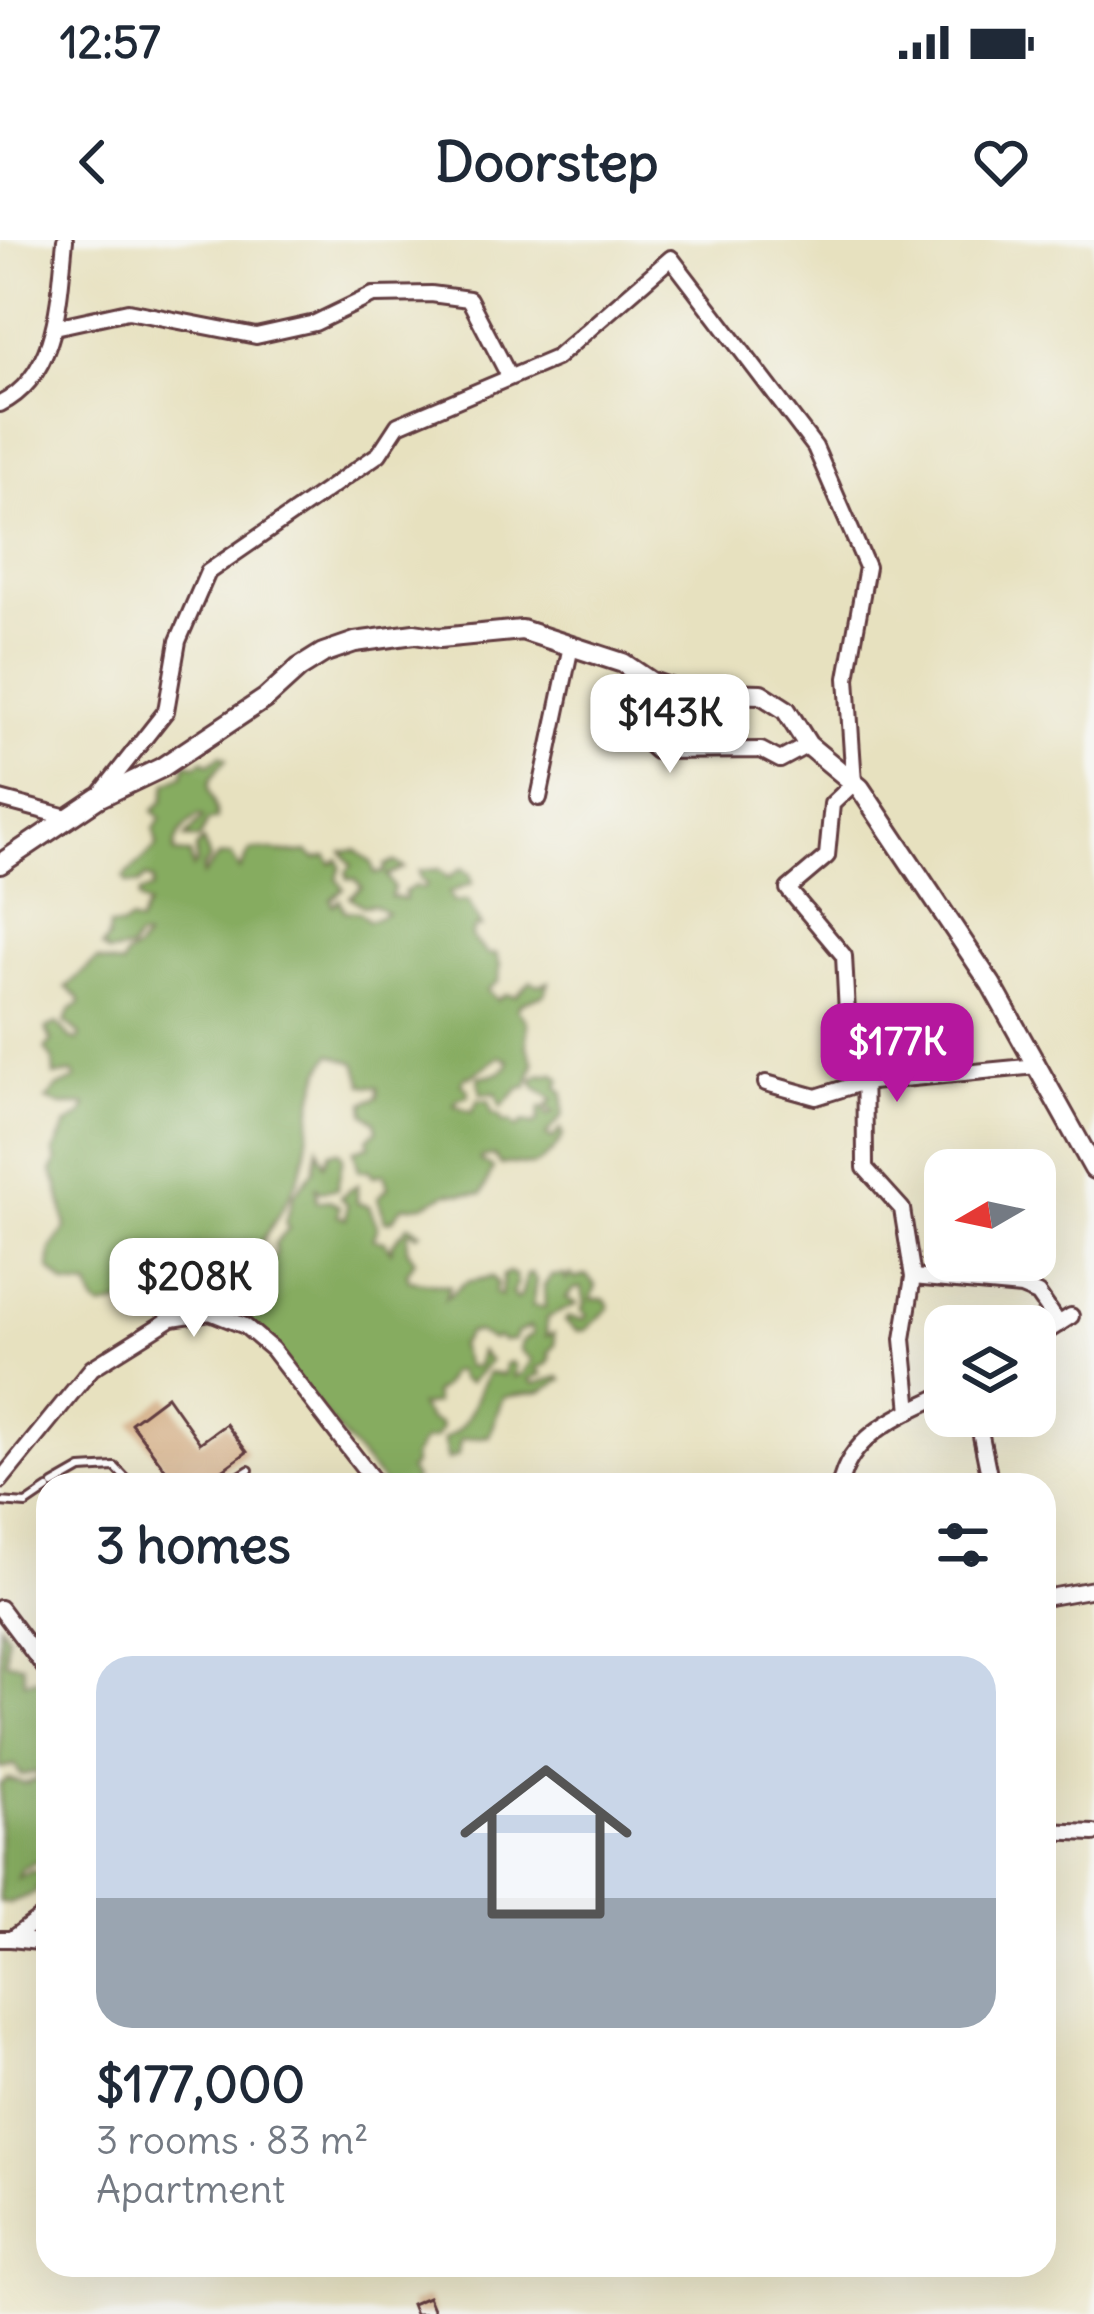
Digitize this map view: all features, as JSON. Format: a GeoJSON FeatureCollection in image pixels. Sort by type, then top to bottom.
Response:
{"type":"FeatureCollection","features":[{"type":"Feature","properties":{"kind":"street"},"geometry":{"type":"LineString","coordinates":[[0,404],[35,375],[56,327],[65,240]]}},
{"type":"Feature","properties":{"kind":"street"},"geometry":{"type":"LineString","coordinates":[[98,798],[166,711],[178,640],[208,572],[379,454],[398,425],[556,358],[670,258],[815,447],[867,567],[848,678],[854,783],[832,804],[827,856],[788,889],[844,956],[847,1013],[864,1017],[865,1168],[902,1209],[913,1276],[903,1339],[910,1411]]}},
{"type":"Feature","properties":{"kind":"street"},"geometry":{"type":"LineString","coordinates":[[56,327],[128,311],[256,336],[315,323],[373,295],[431,294],[469,299],[509,376]]}},
{"type":"Feature","properties":{"kind":"street"},"geometry":{"type":"LineString","coordinates":[[0,864],[98,798],[161,768],[266,698],[298,668],[356,642],[414,634],[440,638],[521,630],[623,663],[682,692],[761,694],[786,710],[808,746],[854,783],[991,984],[1094,1168]]}},
{"type":"Feature","properties":{"kind":"street"},"geometry":{"type":"LineString","coordinates":[[539,798],[571,646]]}},
{"type":"Feature","properties":{"kind":"street"},"geometry":{"type":"LineString","coordinates":[[640,674],[624,722],[656,751],[761,750],[780,760],[808,746]]}},
{"type":"Feature","properties":{"kind":"street"},"geometry":{"type":"LineString","coordinates":[[0,799],[68,817]]}},
{"type":"Feature","properties":{"kind":"street"},"geometry":{"type":"LineString","coordinates":[[766,1083],[816,1097],[862,1083],[1037,1066]]}},
{"type":"Feature","properties":{"kind":"street"},"geometry":{"type":"LineString","coordinates":[[913,1276],[1021,1287],[1049,1305]]}},
{"type":"Feature","properties":{"kind":"street"},"geometry":{"type":"LineString","coordinates":[[0,1481],[92,1368],[172,1318],[210,1312],[245,1326],[272,1349],[368,1473]]}},
{"type":"Feature","properties":{"kind":"street"},"geometry":{"type":"LineString","coordinates":[[842,1473],[878,1426],[924,1404]]}},
{"type":"Feature","properties":{"kind":"street"},"geometry":{"type":"LineString","coordinates":[[981,1437],[989,1473]]}},
{"type":"Feature","properties":{"kind":"street"},"geometry":{"type":"LineString","coordinates":[[1056,1596],[1094,1589]]}},
{"type":"Feature","properties":{"kind":"street"},"geometry":{"type":"LineString","coordinates":[[0,1608],[36,1656]]}},
{"type":"Feature","properties":{"kind":"street"},"geometry":{"type":"LineString","coordinates":[[1056,1831],[1094,1833]]}},
{"type":"Feature","properties":{"kind":"street"},"geometry":{"type":"LineString","coordinates":[[5,1939],[36,1920]]}},
{"type":"Feature","properties":{"kind":"street"},"geometry":{"type":"LineString","coordinates":[[5,1939],[36,1942]]}},
{"type":"Feature","properties":{"kind":"lane"},"geometry":{"type":"LineString","coordinates":[[73,1473],[81,1468],[115,1467],[121,1473]]}},
{"type":"Feature","properties":{"kind":"lane"},"geometry":{"type":"LineString","coordinates":[[244,1473],[249,1470]]}},
{"type":"Feature","properties":{"kind":"lane"},"geometry":{"type":"LineString","coordinates":[[0,1502],[26,1504],[36,1497]]}},
{"type":"Feature","properties":{"kind":"green space"},"geometry":{"type":"Polygon","coordinates":[[[221,755],[227,759],[209,784],[217,819],[208,821],[199,839],[185,838],[203,817],[199,815],[181,831],[175,847],[175,853],[190,854],[193,868],[196,848],[203,841],[210,859],[203,875],[219,856],[231,855],[240,870],[250,851],[257,850],[307,852],[316,859],[327,856],[331,864],[338,859],[337,879],[344,889],[331,899],[333,905],[340,900],[345,911],[359,912],[369,921],[387,913],[350,897],[362,887],[348,879],[346,872],[352,865],[342,852],[356,850],[372,863],[375,874],[395,862],[404,868],[387,876],[394,888],[391,897],[405,899],[404,892],[415,886],[423,889],[427,884],[419,871],[439,869],[448,878],[462,868],[470,874],[472,883],[449,893],[453,902],[468,901],[481,927],[474,928],[471,937],[488,955],[496,954],[499,981],[487,990],[497,1000],[505,994],[516,996],[531,981],[538,985],[549,982],[545,994],[517,1009],[527,1022],[527,1047],[534,1063],[527,1087],[501,1107],[496,1093],[481,1094],[478,1077],[508,1066],[508,1059],[500,1056],[470,1077],[466,1075],[461,1083],[468,1096],[454,1105],[472,1112],[478,1100],[489,1101],[492,1113],[503,1122],[516,1128],[523,1122],[534,1124],[540,1108],[547,1115],[554,1113],[547,1106],[553,1099],[532,1080],[555,1074],[561,1080],[557,1087],[563,1092],[563,1115],[546,1135],[552,1139],[561,1129],[563,1135],[551,1153],[533,1165],[501,1165],[494,1156],[482,1157],[493,1168],[482,1194],[448,1193],[424,1205],[402,1207],[392,1220],[385,1221],[378,1198],[388,1187],[384,1174],[359,1171],[354,1150],[369,1146],[368,1139],[377,1130],[375,1121],[365,1114],[364,1103],[378,1097],[378,1087],[363,1085],[356,1063],[331,1054],[315,1092],[299,1176],[251,1261],[235,1312],[190,1303],[168,1310],[153,1304],[126,1314],[125,1302],[102,1308],[95,1304],[89,1287],[65,1285],[49,1268],[51,1249],[66,1228],[52,1172],[57,1161],[54,1152],[67,1125],[82,1115],[86,1105],[46,1100],[76,1079],[72,1073],[54,1076],[53,1060],[45,1049],[52,1042],[46,1029],[57,1023],[71,1039],[78,1040],[80,1035],[65,1022],[71,1009],[80,1004],[79,998],[66,987],[97,960],[122,966],[145,939],[138,938],[130,950],[108,953],[102,947],[109,926],[139,924],[148,905],[139,900],[140,893],[152,889],[153,880],[146,877],[139,884],[127,883],[124,877],[157,846],[154,829],[161,818],[153,811],[163,801],[167,783],[183,775],[186,763],[197,765],[204,760],[209,764],[221,755]]]}},
{"type":"Feature","properties":{"kind":"green space"},"geometry":{"type":"Polygon","coordinates":[[[318,1147],[324,1164],[330,1152],[340,1151],[337,1189],[319,1191],[316,1186],[317,1202],[329,1200],[339,1206],[338,1216],[346,1219],[347,1204],[340,1197],[357,1185],[357,1203],[369,1206],[378,1228],[373,1239],[385,1241],[391,1251],[409,1225],[421,1232],[408,1234],[407,1249],[415,1260],[407,1273],[409,1280],[450,1286],[445,1299],[466,1282],[492,1277],[497,1283],[495,1293],[501,1296],[503,1275],[509,1272],[515,1275],[512,1294],[516,1299],[527,1275],[532,1274],[536,1280],[532,1306],[545,1308],[544,1286],[551,1276],[564,1275],[566,1280],[571,1274],[575,1279],[586,1275],[596,1286],[591,1299],[603,1299],[609,1308],[586,1330],[577,1331],[565,1321],[568,1317],[583,1320],[587,1315],[581,1311],[585,1303],[581,1288],[574,1289],[566,1298],[577,1304],[547,1318],[546,1336],[554,1333],[555,1345],[547,1364],[536,1369],[542,1374],[529,1379],[534,1384],[562,1380],[541,1392],[503,1397],[489,1436],[460,1439],[458,1455],[448,1460],[443,1439],[466,1419],[488,1373],[504,1375],[505,1364],[511,1362],[513,1377],[522,1374],[532,1360],[520,1350],[522,1341],[533,1334],[530,1327],[516,1333],[514,1340],[468,1333],[459,1346],[467,1367],[477,1366],[480,1351],[490,1361],[469,1383],[457,1371],[449,1373],[433,1394],[435,1404],[419,1406],[441,1430],[434,1439],[423,1441],[413,1457],[411,1473],[375,1473],[247,1324],[255,1288],[276,1255],[275,1243],[289,1228],[285,1224],[294,1195],[314,1170],[318,1147]]]}},
{"type":"Feature","properties":{"kind":"green space"},"geometry":{"type":"Polygon","coordinates":[[[0,1624],[7,1635],[6,1662],[22,1664],[25,1681],[36,1679],[36,1772],[21,1775],[15,1765],[0,1768],[0,1624]]]}},
{"type":"Feature","properties":{"kind":"green space"},"geometry":{"type":"Polygon","coordinates":[[[8,1779],[25,1784],[36,1780],[36,1862],[22,1869],[18,1878],[36,1872],[36,1891],[0,1902],[0,1784],[8,1779]]]}},
{"type":"Feature","properties":{"kind":"building"},"geometry":{"type":"Polygon","coordinates":[[[167,1396],[200,1443],[226,1424],[247,1452],[218,1473],[159,1473],[165,1469],[131,1423],[167,1396]]]}},
{"type":"Feature","properties":{"kind":"building"},"geometry":{"type":"Polygon","coordinates":[[[428,2297],[435,2314],[415,2314],[411,2304],[428,2297]]]}}]}
